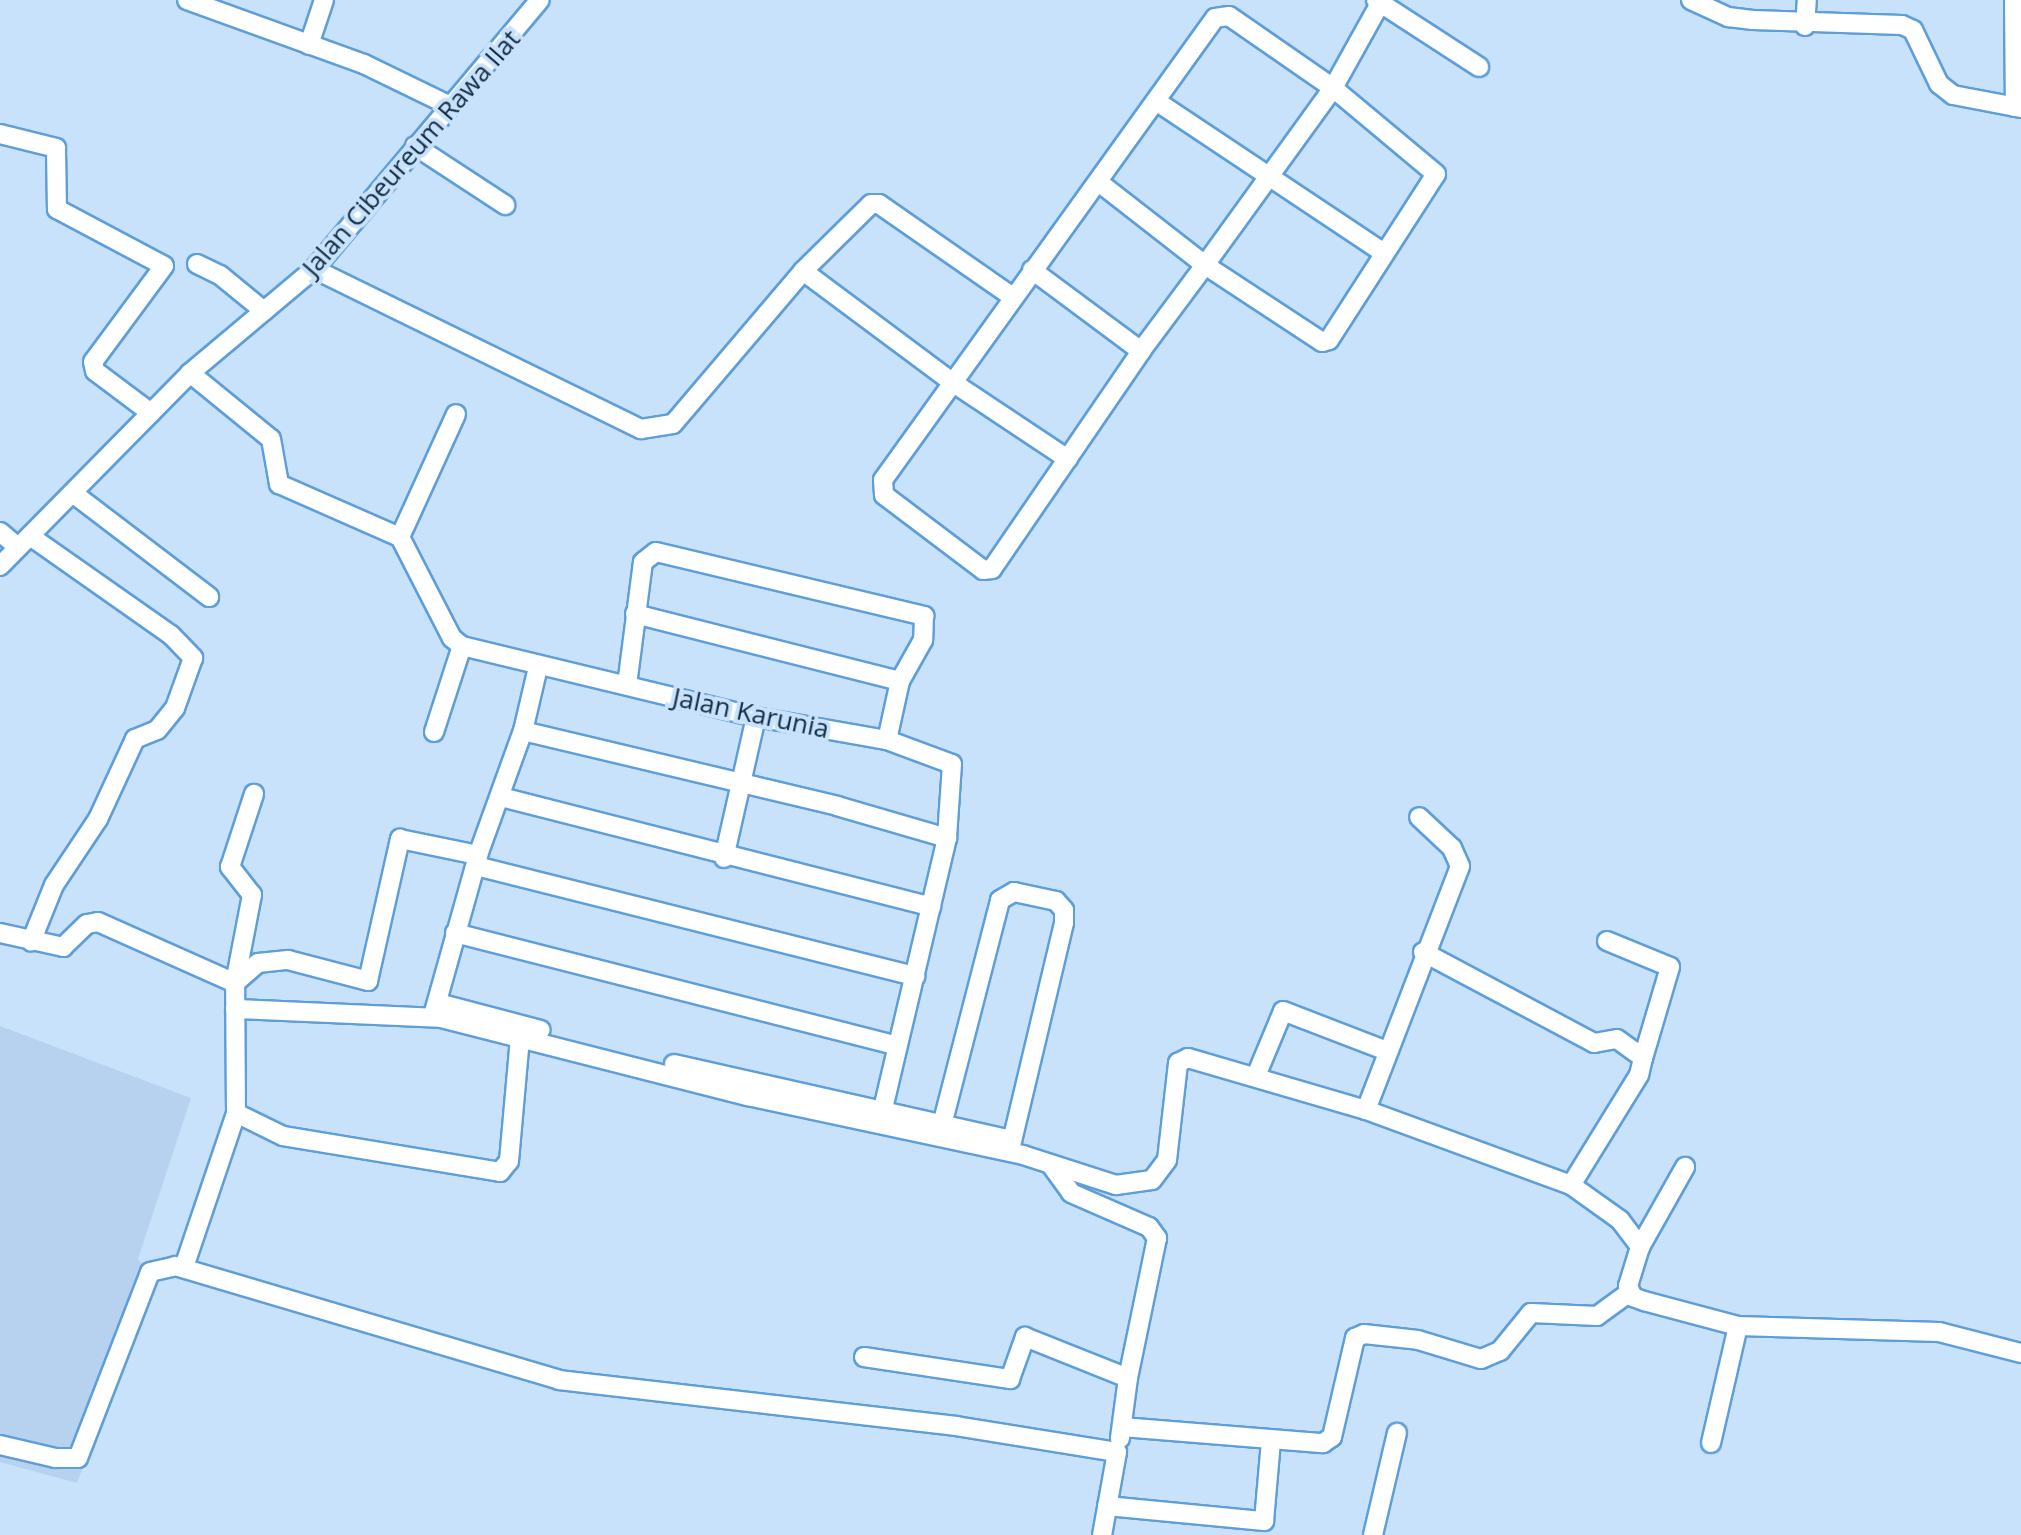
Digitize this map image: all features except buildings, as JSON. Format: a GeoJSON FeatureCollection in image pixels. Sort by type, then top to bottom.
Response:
{"type":"FeatureCollection","features":[{"type":"Feature","properties":{"kind":"street"},"geometry":{"type":"LineString","coordinates":[[187,0],[364,64],[448,105]]}},
{"type":"Feature","properties":{"kind":"street"},"geometry":{"type":"LineString","coordinates":[[309,45],[324,0]]}},
{"type":"Feature","properties":{"kind":"street","name":"Jalan Cibeureum Rawa Ilat"},"geometry":{"type":"LineString","coordinates":[[0,566],[190,373],[314,269],[448,105],[540,0]]}},
{"type":"Feature","properties":{"kind":"street"},"geometry":{"type":"LineString","coordinates":[[1691,0],[1728,17],[1805,26],[1902,25],[1913,30],[1939,84],[1953,95],[2018,107],[2014,0]]}},
{"type":"Feature","properties":{"kind":"street"},"geometry":{"type":"LineString","coordinates":[[1805,26],[1807,0]]}},
{"type":"Feature","properties":{"kind":"street"},"geometry":{"type":"LineString","coordinates":[[1101,184],[1205,265],[1322,342],[1329,340],[1384,253],[1436,181],[1435,167],[1333,88],[1221,15],[1101,184],[1032,270],[881,487],[983,570],[992,569],[1141,351],[1205,265],[1270,176],[1333,88],[1380,1],[1479,67]]}},
{"type":"Feature","properties":{"kind":"street"},"geometry":{"type":"LineString","coordinates":[[1159,103],[1384,253]]}},
{"type":"Feature","properties":{"kind":"street"},"geometry":{"type":"LineString","coordinates":[[0,134],[56,148],[57,209],[164,266],[93,362],[95,371],[151,413]]}},
{"type":"Feature","properties":{"kind":"street"},"geometry":{"type":"LineString","coordinates":[[415,146],[505,205]]}},
{"type":"Feature","properties":{"kind":"street"},"geometry":{"type":"LineString","coordinates":[[314,269],[641,429],[673,424],[803,271],[864,208],[879,204],[1013,297]]}},
{"type":"Feature","properties":{"kind":"street"},"geometry":{"type":"LineString","coordinates":[[197,264],[220,275],[264,311]]}},
{"type":"Feature","properties":{"kind":"street"},"geometry":{"type":"LineString","coordinates":[[1032,270],[1141,351]]}},
{"type":"Feature","properties":{"kind":"street"},"geometry":{"type":"LineString","coordinates":[[803,271],[952,382],[1068,459]]}},
{"type":"Feature","properties":{"kind":"street"},"geometry":{"type":"LineString","coordinates":[[190,373],[271,439],[279,484],[400,537],[452,638],[462,646],[434,732]]}},
{"type":"Feature","properties":{"kind":"street"},"geometry":{"type":"LineString","coordinates":[[400,537],[456,414]]}},
{"type":"Feature","properties":{"kind":"street"},"geometry":{"type":"LineString","coordinates":[[74,494],[209,597]]}},
{"type":"Feature","properties":{"kind":"street"},"geometry":{"type":"LineString","coordinates":[[0,532],[24,542],[171,635],[193,658],[175,708],[157,730],[135,739],[98,819],[54,885],[31,942]]}},
{"type":"Feature","properties":{"kind":"street"},"geometry":{"type":"LineString","coordinates":[[627,685],[643,562],[656,552],[924,616],[923,640],[900,681],[887,740]]}},
{"type":"Feature","properties":{"kind":"street"},"geometry":{"type":"LineString","coordinates":[[635,614],[900,681]]}},
{"type":"Feature","properties":{"kind":"street","name":"Jalan Karunia"},"geometry":{"type":"LineString","coordinates":[[462,646],[538,667],[756,717],[887,740],[946,758],[955,772],[947,838]]}},
{"type":"Feature","properties":{"kind":"street"},"geometry":{"type":"LineString","coordinates":[[435,1010],[477,860],[523,731],[538,667]]}},
{"type":"Feature","properties":{"kind":"street"},"geometry":{"type":"LineString","coordinates":[[724,858],[756,717]]}},
{"type":"Feature","properties":{"kind":"street"},"geometry":{"type":"LineString","coordinates":[[523,731],[740,783],[947,838],[883,1109]]}},
{"type":"Feature","properties":{"kind":"street"},"geometry":{"type":"LineString","coordinates":[[184,1267],[236,1113],[235,983],[252,895],[230,867],[254,794]]}},
{"type":"Feature","properties":{"kind":"street"},"geometry":{"type":"LineString","coordinates":[[501,797],[724,858],[931,907]]}},
{"type":"Feature","properties":{"kind":"street"},"geometry":{"type":"LineString","coordinates":[[1366,1110],[1423,952],[1460,866],[1452,848],[1419,817]]}},
{"type":"Feature","properties":{"kind":"street"},"geometry":{"type":"LineString","coordinates":[[235,983],[258,963],[288,960],[368,981],[400,839],[915,976]]}},
{"type":"Feature","properties":{"kind":"street"},"geometry":{"type":"LineString","coordinates":[[943,1121],[1000,900],[1014,892],[1056,901],[1064,910],[1064,923],[1010,1146]]}},
{"type":"Feature","properties":{"kind":"street"},"geometry":{"type":"LineString","coordinates":[[0,933],[31,942],[67,946],[82,927],[98,922],[235,983]]}},
{"type":"Feature","properties":{"kind":"street"},"geometry":{"type":"LineString","coordinates":[[455,933],[897,1046]]}},
{"type":"Feature","properties":{"kind":"street"},"geometry":{"type":"LineString","coordinates":[[1571,1185],[1639,1075],[1670,967],[1607,941]]}},
{"type":"Feature","properties":{"kind":"street"},"geometry":{"type":"LineString","coordinates":[[1423,952],[1594,1043],[1617,1039],[1643,1058]]}},
{"type":"Feature","properties":{"kind":"street"},"geometry":{"type":"LineString","coordinates":[[235,1009],[435,1010],[661,1062],[943,1121],[1051,1165],[1116,1185],[1144,1183],[1161,1169],[1172,1144],[1178,1063],[1188,1058],[1366,1110],[1571,1185],[1620,1220],[1640,1247]]}},
{"type":"Feature","properties":{"kind":"street"},"geometry":{"type":"LineString","coordinates":[[435,1010],[520,1037],[748,1096],[1010,1146]]}},
{"type":"Feature","properties":{"kind":"street"},"geometry":{"type":"LineString","coordinates":[[1256,1076],[1283,1011],[1387,1051]]}},
{"type":"Feature","properties":{"kind":"street"},"geometry":{"type":"LineString","coordinates":[[236,1113],[283,1136],[500,1172],[509,1161],[520,1037]]}},
{"type":"Feature","properties":{"kind":"street"},"geometry":{"type":"LineString","coordinates":[[1051,1165],[1071,1193],[1149,1227],[1157,1238],[1128,1378],[1102,1535]]}},
{"type":"Feature","properties":{"kind":"street"},"geometry":{"type":"LineString","coordinates":[[1122,1427],[1323,1443],[1332,1437],[1355,1338],[1364,1334],[1418,1340],[1481,1359],[1500,1351],[1531,1313],[1597,1316],[1629,1293],[1640,1247],[1685,1167]]}},
{"type":"Feature","properties":{"kind":"street"},"geometry":{"type":"LineString","coordinates":[[0,1445],[55,1458],[78,1458],[150,1272],[164,1265],[184,1267],[559,1380],[956,1426],[1117,1452]]}},
{"type":"Feature","properties":{"kind":"street"},"geometry":{"type":"LineString","coordinates":[[1629,1293],[1738,1326],[1939,1332],[2021,1353]]}},
{"type":"Feature","properties":{"kind":"street"},"geometry":{"type":"LineString","coordinates":[[1711,1443],[1738,1326]]}},
{"type":"Feature","properties":{"kind":"street"},"geometry":{"type":"LineString","coordinates":[[864,1357],[1010,1379],[1025,1337],[1128,1378]]}},
{"type":"Feature","properties":{"kind":"street"},"geometry":{"type":"LineString","coordinates":[[1373,1535],[1397,1433]]}},
{"type":"Feature","properties":{"kind":"street"},"geometry":{"type":"LineString","coordinates":[[1107,1506],[1264,1521],[1271,1441]]}},
{"type":"Feature","properties":{"kind":"shaded area"},"geometry":{"type":"Polygon","coordinates":[[[0,1026],[191,1098],[138,1259],[153,1277],[77,1483],[0,1462],[0,1026]]]}}]}
